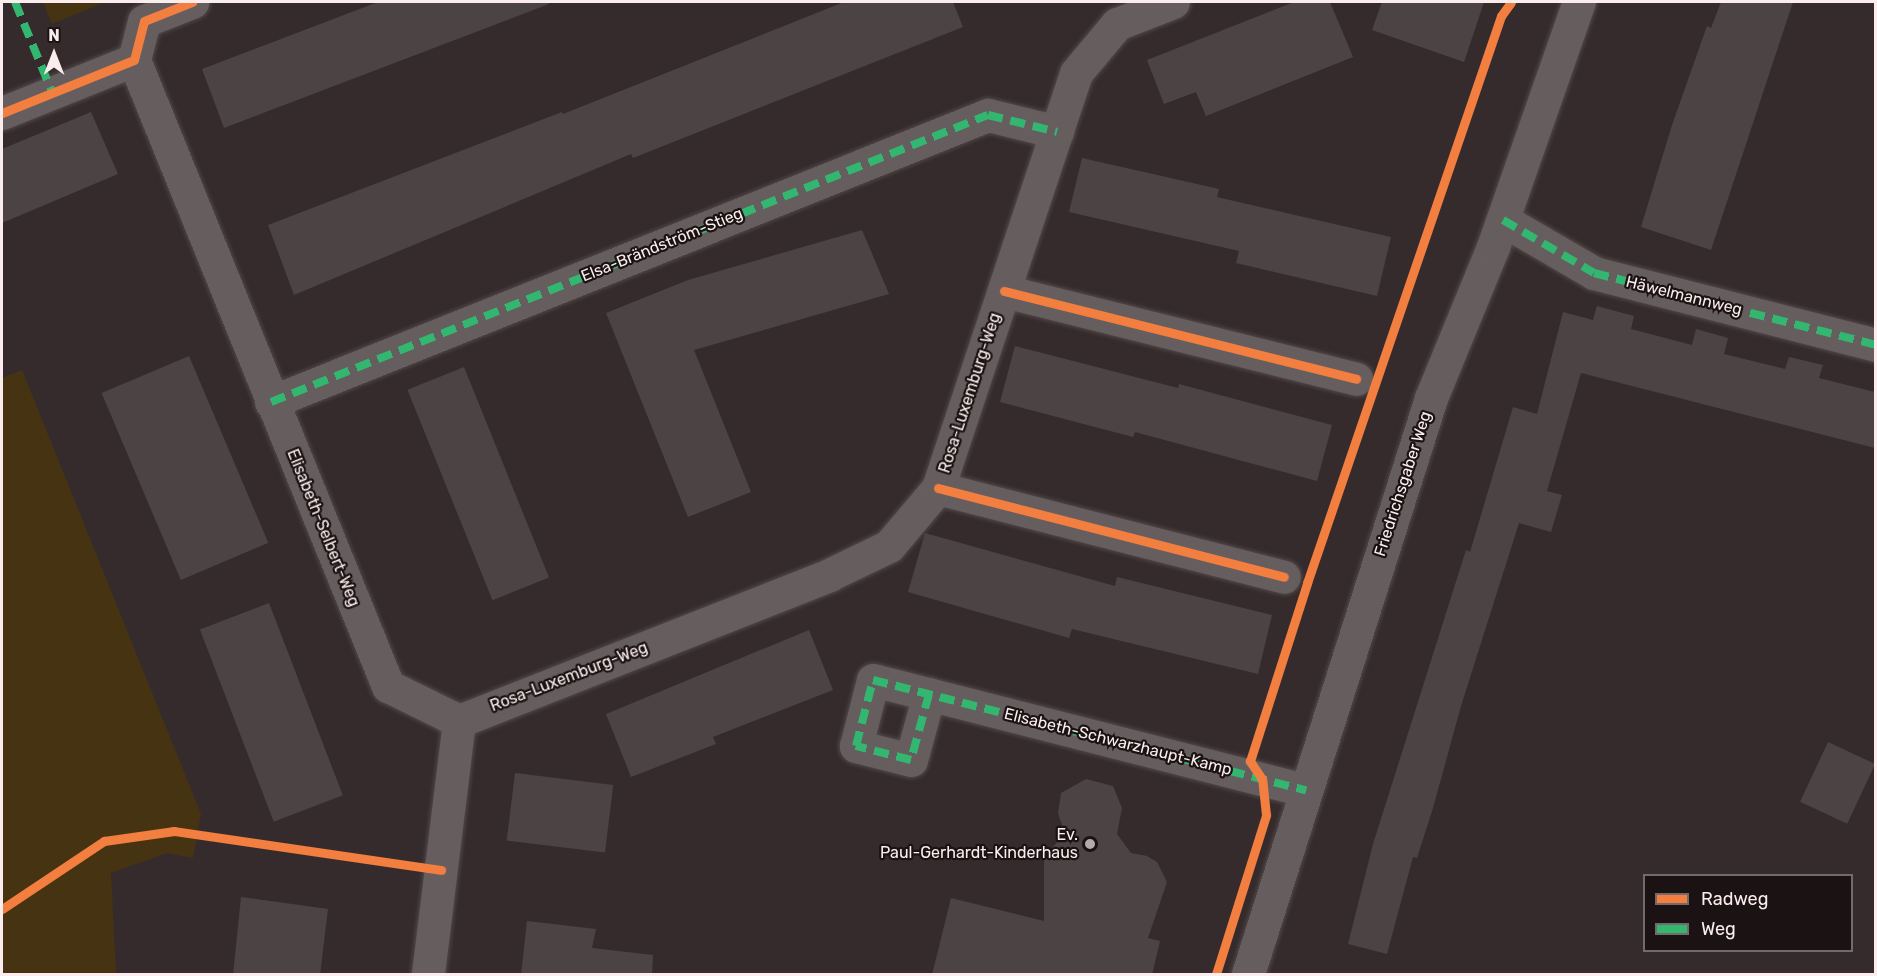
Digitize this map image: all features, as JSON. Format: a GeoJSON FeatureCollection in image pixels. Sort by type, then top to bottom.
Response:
{"type":"FeatureCollection","features":[{"type":"Feature","properties":{"kind":"street"},"geometry":{"type":"LineString","coordinates":[[2,113],[134,60],[144,21],[192,2]]}},
{"type":"Feature","properties":{"kind":"street","name":"Rosa-Luxemburg-Weg"},"geometry":{"type":"LineString","coordinates":[[459,721],[818,580],[889,546],[938,488],[1076,73],[1117,24],[1173,2]]}},
{"type":"Feature","properties":{"kind":"street","name":"Friedrichsgaber Weg"},"geometry":{"type":"LineString","coordinates":[[1248,975],[1431,398],[1503,220],[1579,2]]}},
{"type":"Feature","properties":{"kind":"street","name":"Elisabeth-Selbert-Weg"},"geometry":{"type":"LineString","coordinates":[[134,60],[388,686],[459,721]]}},
{"type":"Feature","properties":{"kind":"street","name":"Elsa-Brändström-Stieg"},"geometry":{"type":"LineString","coordinates":[[271,402],[988,115],[1057,132]]}},
{"type":"Feature","properties":{"kind":"street","name":"Häwelmannweg"},"geometry":{"type":"LineString","coordinates":[[1503,220],[1594,273],[1875,345]]}},
{"type":"Feature","properties":{"kind":"street"},"geometry":{"type":"LineString","coordinates":[[1004,291],[1356,379]]}},
{"type":"Feature","properties":{"kind":"street"},"geometry":{"type":"LineString","coordinates":[[938,488],[1284,577]]}},
{"type":"Feature","properties":{"kind":"street","name":"Elisabeth-Schwarzhaupt-Kamp"},"geometry":{"type":"LineString","coordinates":[[929,694],[1306,790]]}},
{"type":"Feature","properties":{"kind":"street"},"geometry":{"type":"LineString","coordinates":[[428,975],[459,721]]}},
{"type":"Feature","properties":{"kind":"shaded area"},"geometry":{"type":"Polygon","coordinates":[[[43,2],[105,2],[52,24],[43,2]]]}},
{"type":"Feature","properties":{"kind":"shaded area"},"geometry":{"type":"Polygon","coordinates":[[[22,370],[201,814],[193,858],[167,853],[111,873],[116,974],[2,974],[2,378],[22,370]]]}},
{"type":"Feature","properties":{"kind":"building"},"geometry":{"type":"Polygon","coordinates":[[[378,2],[549,2],[549,4],[224,128],[202,69],[378,2]]]}},
{"type":"Feature","properties":{"kind":"building"},"geometry":{"type":"Polygon","coordinates":[[[844,2],[953,2],[963,27],[633,158],[631,154],[294,295],[268,225],[562,112],[563,114],[844,2]]]}},
{"type":"Feature","properties":{"kind":"building"},"geometry":{"type":"Polygon","coordinates":[[[1294,2],[1330,2],[1353,57],[1206,116],[1196,92],[1164,104],[1147,60],[1294,2]]]}},
{"type":"Feature","properties":{"kind":"building"},"geometry":{"type":"Polygon","coordinates":[[[1382,2],[1484,2],[1464,62],[1372,30],[1382,2]]]}},
{"type":"Feature","properties":{"kind":"building"},"geometry":{"type":"Polygon","coordinates":[[[1721,2],[1793,2],[1711,250],[1641,227],[1672,125],[1707,26],[1711,28],[1721,2]]]}},
{"type":"Feature","properties":{"kind":"building"},"geometry":{"type":"Polygon","coordinates":[[[91,112],[118,174],[2,223],[2,149],[91,112]]]}},
{"type":"Feature","properties":{"kind":"building"},"geometry":{"type":"Polygon","coordinates":[[[1082,158],[1219,189],[1217,197],[1391,237],[1377,296],[1236,263],[1239,251],[1069,212],[1082,158]]]}},
{"type":"Feature","properties":{"kind":"building"},"geometry":{"type":"Polygon","coordinates":[[[862,230],[889,294],[694,350],[751,492],[688,517],[606,313],[688,280],[862,230]]]}},
{"type":"Feature","properties":{"kind":"building"},"geometry":{"type":"Polygon","coordinates":[[[1597,306],[1634,316],[1631,329],[1692,345],[1696,329],[1728,338],[1724,354],[1785,369],[1789,357],[1823,365],[1819,378],[1875,392],[1875,448],[1581,373],[1547,491],[1562,495],[1551,532],[1519,523],[1461,706],[1433,808],[1417,858],[1413,857],[1387,954],[1348,944],[1373,844],[1466,550],[1470,552],[1513,407],[1537,414],[1563,312],[1593,320],[1597,306]]]}},
{"type":"Feature","properties":{"kind":"building"},"geometry":{"type":"Polygon","coordinates":[[[1015,346],[1178,388],[1179,384],[1332,425],[1317,481],[1135,432],[1133,437],[1000,402],[1015,346]]]}},
{"type":"Feature","properties":{"kind":"building"},"geometry":{"type":"Polygon","coordinates":[[[189,356],[268,543],[181,580],[102,393],[189,356]]]}},
{"type":"Feature","properties":{"kind":"building"},"geometry":{"type":"Polygon","coordinates":[[[464,367],[549,577],[492,600],[407,390],[464,367]]]}},
{"type":"Feature","properties":{"kind":"building"},"geometry":{"type":"Polygon","coordinates":[[[925,533],[1115,586],[1117,577],[1272,615],[1258,674],[1072,629],[1069,638],[908,592],[925,533]]]}},
{"type":"Feature","properties":{"kind":"building"},"geometry":{"type":"Polygon","coordinates":[[[269,603],[343,795],[274,822],[200,630],[269,603]]]}},
{"type":"Feature","properties":{"kind":"building"},"geometry":{"type":"Polygon","coordinates":[[[809,630],[833,690],[713,737],[716,744],[631,777],[606,714],[809,630]]]}},
{"type":"Feature","properties":{"kind":"building"},"geometry":{"type":"Polygon","coordinates":[[[1828,742],[1875,764],[1847,824],[1800,802],[1828,742]]]}},
{"type":"Feature","properties":{"kind":"building"},"geometry":{"type":"Polygon","coordinates":[[[515,773],[613,785],[605,853],[507,840],[515,773]]]}},
{"type":"Feature","properties":{"kind":"building"},"geometry":{"type":"Polygon","coordinates":[[[1086,779],[1113,786],[1122,808],[1117,834],[1131,853],[1147,856],[1157,862],[1167,882],[1148,938],[1160,941],[1152,975],[932,975],[951,898],[1044,921],[1044,856],[1065,834],[1058,813],[1061,793],[1086,779]]]}},
{"type":"Feature","properties":{"kind":"building"},"geometry":{"type":"Polygon","coordinates":[[[241,897],[328,909],[320,975],[233,975],[241,897]]]}},
{"type":"Feature","properties":{"kind":"building"},"geometry":{"type":"Polygon","coordinates":[[[527,921],[596,929],[592,948],[653,955],[652,975],[521,975],[527,921]]]}},
{"type":"Feature","properties":{"kind":"marked path"},"geometry":{"type":"LineString","coordinates":[[15,2],[53,94]]}},
{"type":"Feature","properties":{"kind":"marked path"},"geometry":{"type":"LineString","coordinates":[[271,402],[988,115],[1057,132]]}},
{"type":"Feature","properties":{"kind":"marked path"},"geometry":{"type":"LineString","coordinates":[[1503,220],[1594,273],[1876,345]]}},
{"type":"Feature","properties":{"kind":"marked path"},"geometry":{"type":"LineString","coordinates":[[929,694],[911,760],[856,746],[873,680],[1306,790]]}},
{"type":"Feature","properties":{"kind":"cycle path"},"geometry":{"type":"LineString","coordinates":[[2,113],[134,60],[144,21],[192,2]]}},
{"type":"Feature","properties":{"kind":"cycle path"},"geometry":{"type":"LineString","coordinates":[[1216,974],[1266,815],[1262,779],[1250,761],[1307,583],[1501,16],[1511,2]]}},
{"type":"Feature","properties":{"kind":"cycle path"},"geometry":{"type":"LineString","coordinates":[[1004,291],[1356,379]]}},
{"type":"Feature","properties":{"kind":"cycle path"},"geometry":{"type":"LineString","coordinates":[[938,488],[1284,577]]}},
{"type":"Feature","properties":{"kind":"cycle path"},"geometry":{"type":"LineString","coordinates":[[2,909],[104,841],[174,831],[441,870]]}},
{"type":"Feature","properties":{"kind":"place","name":"Ev. Paul-Gerhardt-Kinderhaus"},"geometry":{"type":"Point","coordinates":[1090,844]}}]}
